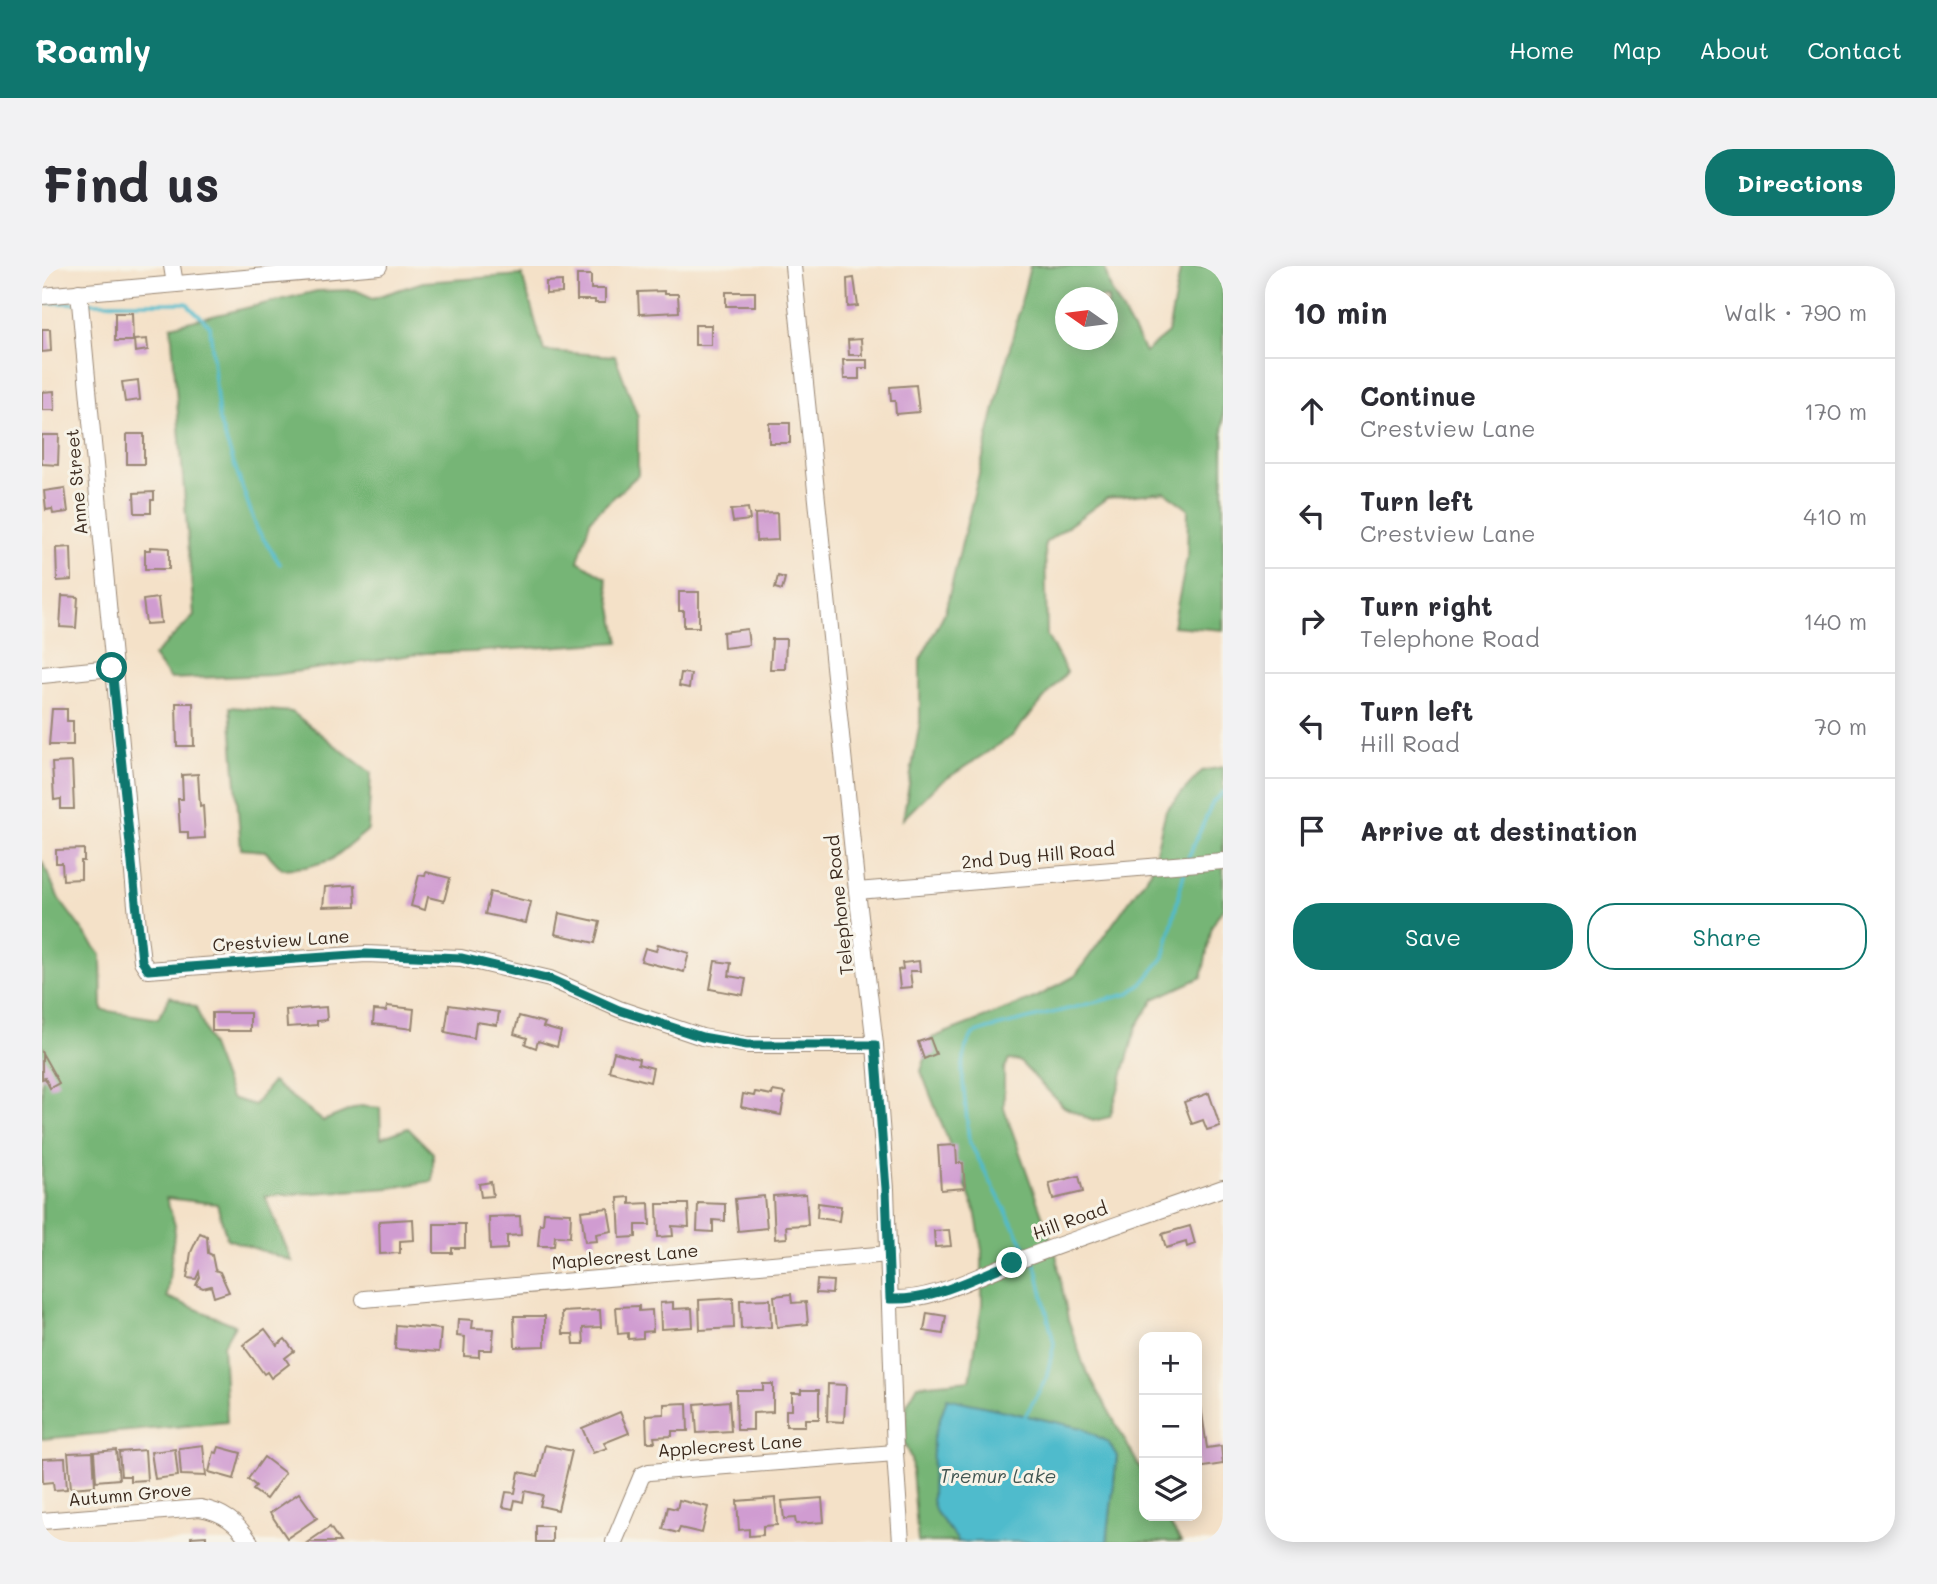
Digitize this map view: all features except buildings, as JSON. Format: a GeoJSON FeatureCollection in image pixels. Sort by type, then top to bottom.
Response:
{"type":"FeatureCollection","features":[{"type":"Feature","properties":{"kind":"street"},"geometry":{"type":"LineString","coordinates":[[172,266],[175,284]]}},
{"type":"Feature","properties":{"kind":"street"},"geometry":{"type":"LineString","coordinates":[[42,296],[379,266]]}},
{"type":"Feature","properties":{"kind":"street","name":"Telephone Road"},"geometry":{"type":"LineString","coordinates":[[793,266],[875,1045],[889,1254],[895,1453],[901,1542]]}},
{"type":"Feature","properties":{"kind":"street","name":"Anne Street"},"geometry":{"type":"LineString","coordinates":[[79,292],[112,668]]}},
{"type":"Feature","properties":{"kind":"street"},"geometry":{"type":"LineString","coordinates":[[42,675],[112,668]]}},
{"type":"Feature","properties":{"kind":"street","name":"Crestview Lane"},"geometry":{"type":"LineString","coordinates":[[112,668],[142,961],[148,970],[366,954],[461,958],[550,979],[619,1010],[702,1037],[747,1045],[875,1045]]}},
{"type":"Feature","properties":{"kind":"street","name":"2nd Dug Hill Road"},"geometry":{"type":"LineString","coordinates":[[857,891],[1223,861]]}},
{"type":"Feature","properties":{"kind":"street","name":"Hill Road"},"geometry":{"type":"LineString","coordinates":[[890,1299],[909,1300],[929,1296],[1012,1263],[1223,1188]]}},
{"type":"Feature","properties":{"kind":"street","name":"Maplecrest Lane"},"geometry":{"type":"LineString","coordinates":[[364,1299],[889,1254]]}},
{"type":"Feature","properties":{"kind":"street","name":"Applecrest Lane"},"geometry":{"type":"LineString","coordinates":[[614,1542],[642,1475],[649,1472],[895,1453]]}},
{"type":"Feature","properties":{"kind":"street","name":"Autumn Grove"},"geometry":{"type":"LineString","coordinates":[[42,1521],[200,1508],[225,1516],[238,1526],[250,1542]]}},
{"type":"Feature","properties":{"kind":"green space"},"geometry":{"type":"Polygon","coordinates":[[[1030,266],[1104,266],[1110,287],[1055,287],[1055,350],[1118,350],[1118,303],[1145,352],[1168,333],[1181,266],[1223,266],[1223,630],[1173,626],[1187,558],[1188,509],[1165,492],[1107,498],[1045,543],[1047,636],[1067,672],[1012,736],[937,785],[903,819],[920,722],[920,660],[945,612],[1030,266]]]}},
{"type":"Feature","properties":{"kind":"green space"},"geometry":{"type":"Polygon","coordinates":[[[522,275],[544,351],[615,356],[638,417],[638,475],[591,518],[578,561],[606,578],[619,642],[426,653],[273,675],[170,679],[153,656],[194,616],[171,326],[317,291],[355,290],[373,298],[423,282],[522,275]]]}},
{"type":"Feature","properties":{"kind":"green space"},"geometry":{"type":"Polygon","coordinates":[[[230,707],[292,712],[371,773],[368,830],[331,860],[306,867],[282,869],[265,851],[241,849],[230,707]]]}},
{"type":"Feature","properties":{"kind":"green space"},"geometry":{"type":"Polygon","coordinates":[[[1223,767],[1223,908],[1212,926],[1202,977],[1154,999],[1137,1026],[1110,1117],[1093,1121],[1064,1107],[1019,1061],[1009,1060],[1004,1069],[1004,1108],[1056,1254],[1068,1319],[1084,1366],[1139,1466],[1139,1521],[1168,1521],[1181,1542],[1107,1542],[1117,1456],[1082,1428],[1025,1416],[936,1512],[960,1542],[918,1542],[911,1459],[904,1443],[907,1404],[918,1385],[970,1380],[982,1305],[982,1250],[975,1210],[921,1071],[932,1038],[1037,997],[1075,976],[1151,871],[1166,810],[1202,771],[1223,767]]]}},
{"type":"Feature","properties":{"kind":"green space"},"geometry":{"type":"Polygon","coordinates":[[[42,861],[59,899],[101,955],[102,1010],[158,1019],[170,996],[196,1007],[231,1098],[254,1105],[272,1082],[323,1121],[360,1106],[380,1108],[381,1138],[408,1128],[433,1153],[433,1181],[390,1188],[265,1196],[292,1261],[227,1239],[217,1204],[166,1198],[175,1225],[167,1297],[235,1325],[223,1345],[227,1422],[42,1439],[42,861]]]}},
{"type":"Feature","properties":{"kind":"water","name":"Tremur Lake"},"geometry":{"type":"Polygon","coordinates":[[[947,1398],[1082,1428],[1108,1442],[1117,1456],[1107,1542],[959,1542],[936,1512],[932,1500],[933,1439],[947,1398]]]}},
{"type":"Feature","properties":{"kind":"waterway"},"geometry":{"type":"LineString","coordinates":[[47,303],[74,303]]}},
{"type":"Feature","properties":{"kind":"waterway"},"geometry":{"type":"LineString","coordinates":[[85,303],[186,303],[210,326],[219,421],[257,529],[280,564]]}},
{"type":"Feature","properties":{"kind":"waterway"},"geometry":{"type":"LineString","coordinates":[[1188,858],[1213,802],[1223,792]]}},
{"type":"Feature","properties":{"kind":"waterway"},"geometry":{"type":"LineString","coordinates":[[1028,1253],[969,1141],[962,1071],[966,1047],[973,1034],[1128,994],[1142,984],[1164,957],[1185,869]]}},
{"type":"Feature","properties":{"kind":"waterway"},"geometry":{"type":"LineString","coordinates":[[1025,1416],[1046,1379],[1054,1344],[1037,1269],[1032,1259]]}},
{"type":"Feature","properties":{"kind":"route"},"geometry":{"type":"LineString","coordinates":[[112,668],[142,961],[148,970],[366,954],[461,958],[550,979],[619,1010],[702,1037],[747,1045],[875,1045],[886,1189],[890,1299],[909,1300],[929,1296],[1012,1263]]}}]}
